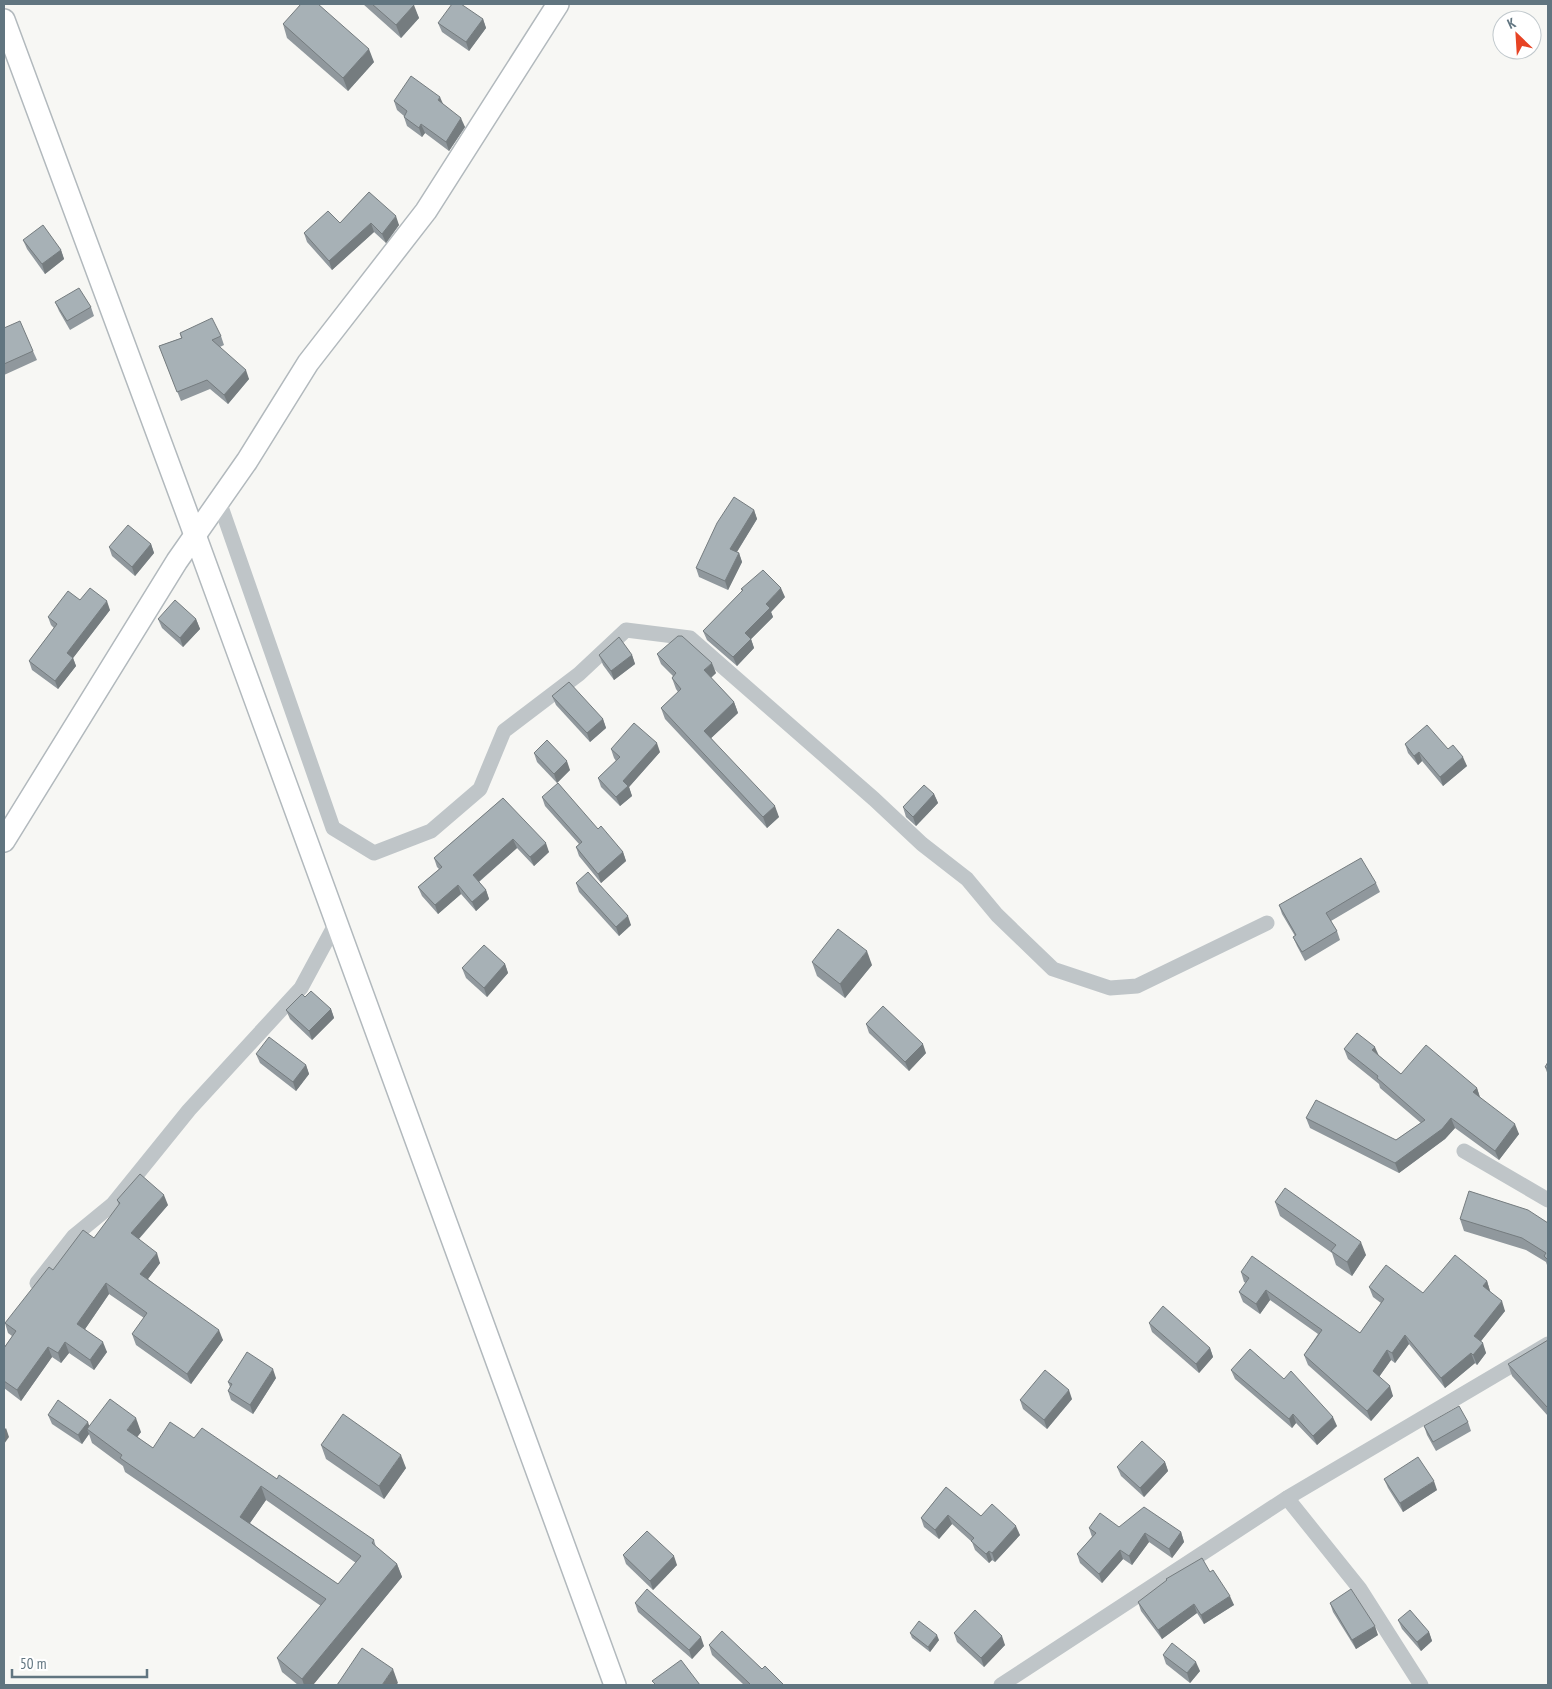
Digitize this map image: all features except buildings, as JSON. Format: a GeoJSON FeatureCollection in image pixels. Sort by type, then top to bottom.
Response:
{"type":"FeatureCollection","features":[{"type":"Feature","properties":{"kind":"street"},"geometry":{"type":"LineString","coordinates":[[4,841],[177,561],[247,461],[308,363],[426,211],[558,4]]}},
{"type":"Feature","properties":{"kind":"street"},"geometry":{"type":"LineString","coordinates":[[4,20],[195,536],[615,1685]]}},
{"type":"Feature","properties":{"kind":"street"},"geometry":{"type":"LineString","coordinates":[[219,501],[333,828],[374,854],[431,831],[480,789],[504,731],[579,674],[626,630],[690,638],[866,792],[922,844],[967,879],[997,915],[1053,969],[1110,988],[1137,986],[1267,923]]}},
{"type":"Feature","properties":{"kind":"street"},"geometry":{"type":"LineString","coordinates":[[27,1295],[74,1236],[113,1204],[189,1110],[301,988],[336,923]]}},
{"type":"Feature","properties":{"kind":"street"},"geometry":{"type":"LineString","coordinates":[[1464,1151],[1548,1200]]}},
{"type":"Feature","properties":{"kind":"street"},"geometry":{"type":"LineString","coordinates":[[1001,1685],[1287,1498],[1548,1344]]}},
{"type":"Feature","properties":{"kind":"street"},"geometry":{"type":"LineString","coordinates":[[1287,1498],[1360,1589],[1420,1685]]}}]}
